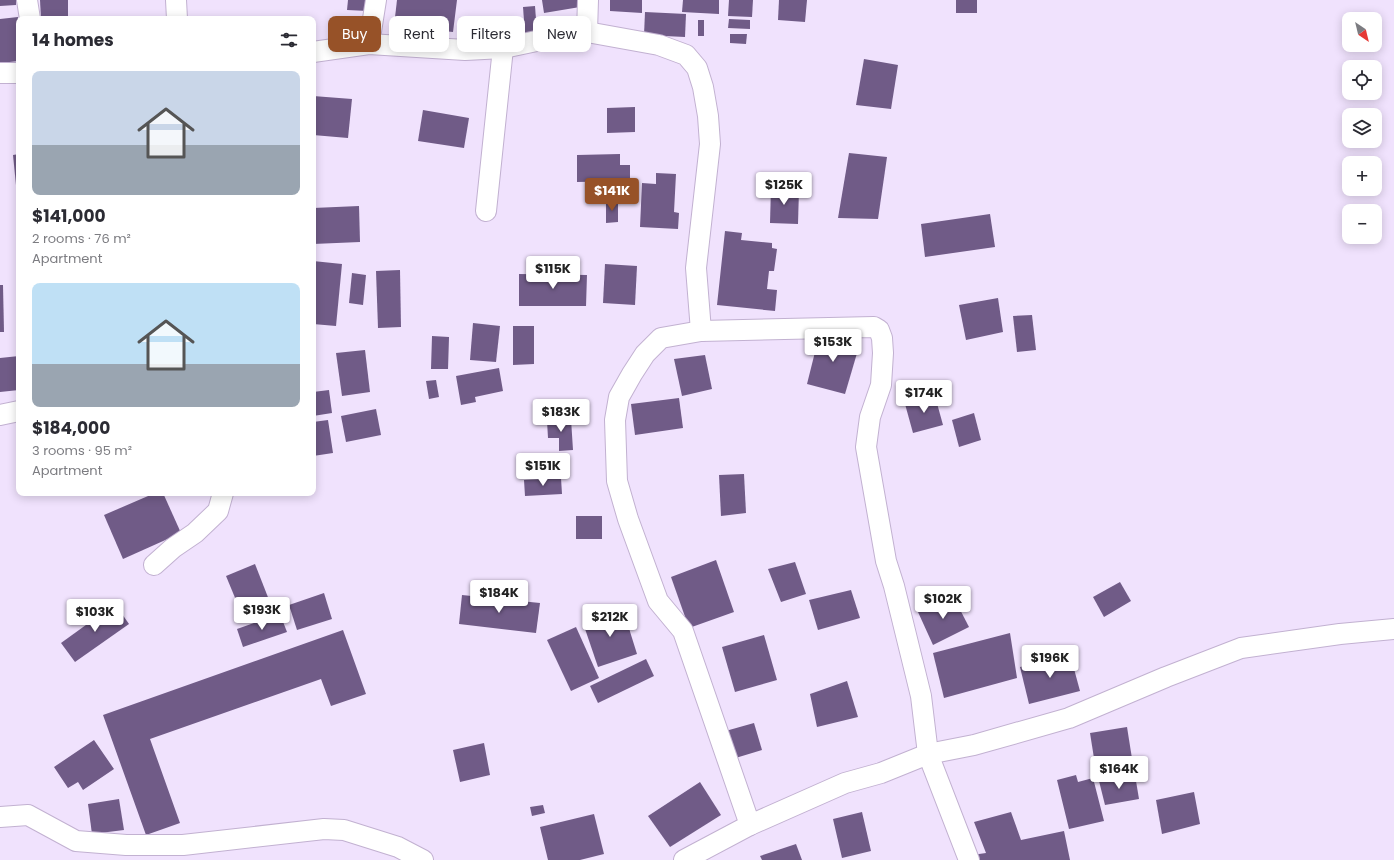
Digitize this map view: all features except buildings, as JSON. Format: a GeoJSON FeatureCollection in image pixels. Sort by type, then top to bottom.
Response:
{"type":"FeatureCollection","features":[{"type":"Feature","properties":{"kind":"street"},"geometry":{"type":"LineString","coordinates":[[27,0],[30,16]]}},
{"type":"Feature","properties":{"kind":"street"},"geometry":{"type":"LineString","coordinates":[[176,0],[176,16]]}},
{"type":"Feature","properties":{"kind":"street"},"geometry":{"type":"LineString","coordinates":[[373,16],[376,0]]}},
{"type":"Feature","properties":{"kind":"street"},"geometry":{"type":"LineString","coordinates":[[588,0],[588,16]]}},
{"type":"Feature","properties":{"kind":"street"},"geometry":{"type":"LineString","coordinates":[[591,33],[658,46],[686,55],[697,68],[703,87],[710,144],[696,268],[701,331]]}},
{"type":"Feature","properties":{"kind":"street"},"geometry":{"type":"LineString","coordinates":[[381,45],[457,50]]}},
{"type":"Feature","properties":{"kind":"street"},"geometry":{"type":"LineString","coordinates":[[316,52],[328,50]]}},
{"type":"Feature","properties":{"kind":"street"},"geometry":{"type":"LineString","coordinates":[[486,211],[503,52]]}},
{"type":"Feature","properties":{"kind":"street"},"geometry":{"type":"LineString","coordinates":[[0,73],[16,73]]}},
{"type":"Feature","properties":{"kind":"street"},"geometry":{"type":"LineString","coordinates":[[750,825],[683,631],[658,601],[628,520],[617,481],[615,420],[620,397],[645,354],[661,338],[701,331],[874,327],[879,330],[882,338],[883,353],[881,385],[870,417],[866,447],[886,561],[894,586],[921,696],[928,754],[969,860]]}},
{"type":"Feature","properties":{"kind":"street"},"geometry":{"type":"LineString","coordinates":[[0,415],[16,412]]}},
{"type":"Feature","properties":{"kind":"street"},"geometry":{"type":"LineString","coordinates":[[154,565],[173,548],[196,533],[218,511],[223,496]]}},
{"type":"Feature","properties":{"kind":"street"},"geometry":{"type":"LineString","coordinates":[[684,860],[750,825],[846,783],[881,773],[928,754],[974,744],[1069,718],[1166,677],[1242,648],[1340,634],[1394,629]]}},
{"type":"Feature","properties":{"kind":"street"},"geometry":{"type":"LineString","coordinates":[[0,817],[28,814],[76,841],[126,845],[183,845],[324,829],[344,830],[398,847],[423,860]]}}]}
